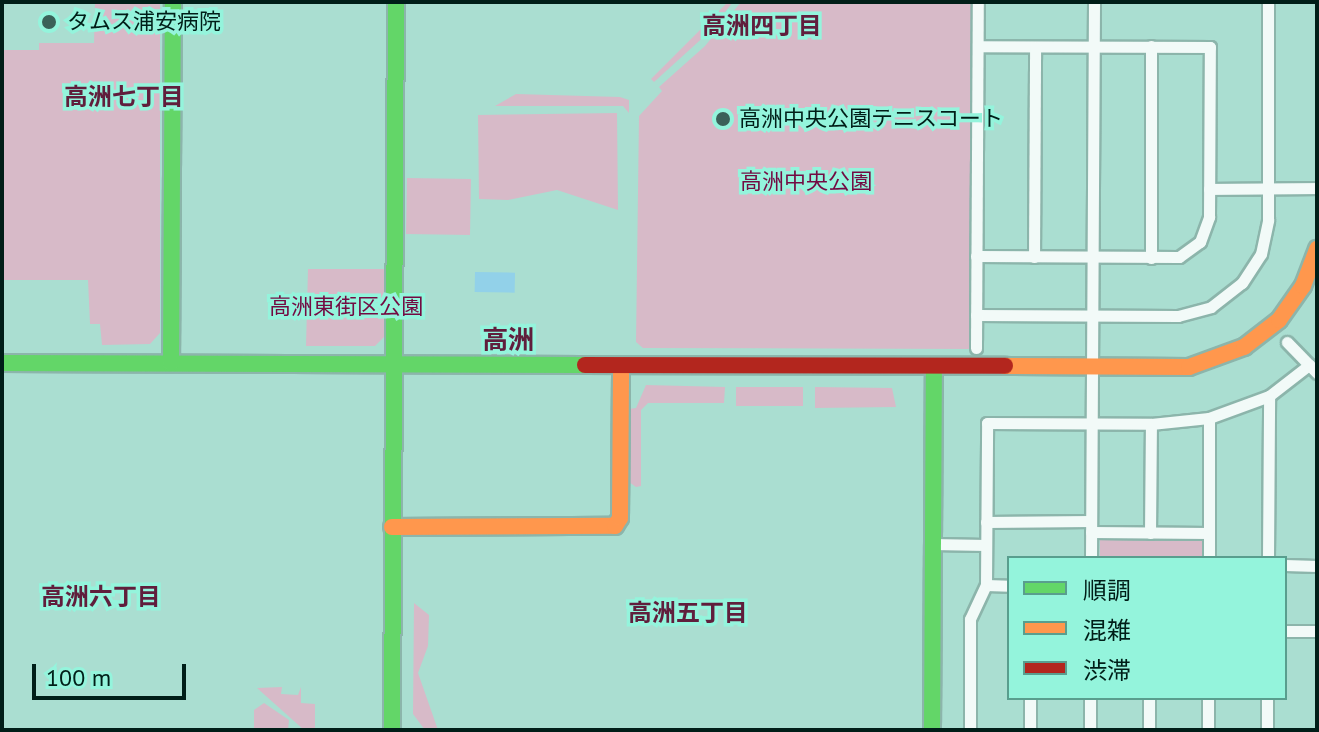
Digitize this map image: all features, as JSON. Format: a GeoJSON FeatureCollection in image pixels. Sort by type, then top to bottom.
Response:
{"type":"FeatureCollection","features":[{"type":"Feature","properties":{"kind":"street"},"geometry":{"type":"LineString","coordinates":[[171,363],[173,2]]}},
{"type":"Feature","properties":{"kind":"street"},"geometry":{"type":"LineString","coordinates":[[392,730],[396,2]]}},
{"type":"Feature","properties":{"kind":"street"},"geometry":{"type":"LineString","coordinates":[[976,348],[978,2]]}},
{"type":"Feature","properties":{"kind":"street"},"geometry":{"type":"LineString","coordinates":[[1091,556],[1094,2]]}},
{"type":"Feature","properties":{"kind":"street"},"geometry":{"type":"LineString","coordinates":[[976,315],[1178,316],[1220,303],[1248,277],[1261,254],[1268,220],[1268,2]]}},
{"type":"Feature","properties":{"kind":"street"},"geometry":{"type":"LineString","coordinates":[[976,256],[1179,257],[1200,242],[1208,228],[1209,189],[1210,47],[978,46]]}},
{"type":"Feature","properties":{"kind":"street"},"geometry":{"type":"LineString","coordinates":[[1151,46],[1151,258]]}},
{"type":"Feature","properties":{"kind":"street"},"geometry":{"type":"LineString","coordinates":[[1034,257],[1035,47]]}},
{"type":"Feature","properties":{"kind":"street"},"geometry":{"type":"LineString","coordinates":[[1209,189],[1317,188]]}},
{"type":"Feature","properties":{"kind":"street"},"geometry":{"type":"LineString","coordinates":[[2,363],[934,369],[1189,367],[1244,347],[1289,308],[1317,249]]}},
{"type":"Feature","properties":{"kind":"street"},"geometry":{"type":"LineString","coordinates":[[970,730],[970,619],[986,585],[987,423],[1151,424],[1209,418],[1269,396],[1313,369],[1287,342]]}},
{"type":"Feature","properties":{"kind":"street"},"geometry":{"type":"LineString","coordinates":[[392,527],[615,526],[620,518],[621,366]]}},
{"type":"Feature","properties":{"kind":"street"},"geometry":{"type":"LineString","coordinates":[[932,730],[934,369]]}},
{"type":"Feature","properties":{"kind":"street"},"geometry":{"type":"LineString","coordinates":[[1268,556],[1269,396]]}},
{"type":"Feature","properties":{"kind":"street"},"geometry":{"type":"LineString","coordinates":[[1209,418],[1209,556]]}},
{"type":"Feature","properties":{"kind":"street"},"geometry":{"type":"LineString","coordinates":[[1150,533],[1151,424]]}},
{"type":"Feature","properties":{"kind":"street"},"geometry":{"type":"LineString","coordinates":[[986,522],[1150,533],[1209,533]]}},
{"type":"Feature","properties":{"kind":"street"},"geometry":{"type":"LineString","coordinates":[[932,544],[986,545]]}},
{"type":"Feature","properties":{"kind":"street"},"geometry":{"type":"LineString","coordinates":[[1287,565],[1317,566]]}},
{"type":"Feature","properties":{"kind":"street"},"geometry":{"type":"LineString","coordinates":[[986,585],[1007,586]]}},
{"type":"Feature","properties":{"kind":"street"},"geometry":{"type":"LineString","coordinates":[[1287,631],[1317,631]]}},
{"type":"Feature","properties":{"kind":"street"},"geometry":{"type":"LineString","coordinates":[[1030,700],[1030,730]]}},
{"type":"Feature","properties":{"kind":"street"},"geometry":{"type":"LineString","coordinates":[[1090,700],[1090,730]]}},
{"type":"Feature","properties":{"kind":"street"},"geometry":{"type":"LineString","coordinates":[[1149,700],[1149,730]]}},
{"type":"Feature","properties":{"kind":"street"},"geometry":{"type":"LineString","coordinates":[[1208,700],[1208,730]]}},
{"type":"Feature","properties":{"kind":"street"},"geometry":{"type":"LineString","coordinates":[[1267,700],[1267,730]]}},
{"type":"Feature","properties":{"kind":"green space"},"geometry":{"type":"Polygon","coordinates":[[[95,2],[160,2],[160,333],[150,344],[102,345],[100,324],[90,324],[88,280],[2,280],[2,50],[39,50],[39,43],[94,43],[95,2]]]}},
{"type":"Feature","properties":{"kind":"green space"},"geometry":{"type":"Polygon","coordinates":[[[728,2],[733,2],[708,33],[654,82],[651,79],[728,2]]]}},
{"type":"Feature","properties":{"kind":"green space","name":"高洲中央公園"},"geometry":{"type":"Polygon","coordinates":[[[741,2],[973,2],[972,349],[643,348],[636,342],[639,116],[662,91],[659,87],[705,46],[741,2]]]}},
{"type":"Feature","properties":{"kind":"green space"},"geometry":{"type":"Polygon","coordinates":[[[516,94],[620,97],[629,100],[629,113],[623,106],[495,106],[516,94]]]}},
{"type":"Feature","properties":{"kind":"green space"},"geometry":{"type":"Polygon","coordinates":[[[617,113],[618,210],[557,190],[508,200],[479,199],[478,115],[617,113]]]}},
{"type":"Feature","properties":{"kind":"green space"},"geometry":{"type":"Polygon","coordinates":[[[407,178],[471,179],[470,235],[406,234],[407,178]]]}},
{"type":"Feature","properties":{"kind":"green space","name":"高洲東街区公園"},"geometry":{"type":"Polygon","coordinates":[[[308,269],[385,269],[386,335],[375,346],[306,346],[308,269]]]}},
{"type":"Feature","properties":{"kind":"green space"},"geometry":{"type":"Polygon","coordinates":[[[646,385],[725,387],[724,403],[648,403],[641,410],[641,486],[636,487],[629,482],[629,409],[636,408],[646,385]]]}},
{"type":"Feature","properties":{"kind":"green space"},"geometry":{"type":"Polygon","coordinates":[[[736,387],[803,387],[803,406],[736,406],[736,387]]]}},
{"type":"Feature","properties":{"kind":"green space"},"geometry":{"type":"Polygon","coordinates":[[[815,387],[892,388],[896,407],[815,408],[815,387]]]}},
{"type":"Feature","properties":{"kind":"green space"},"geometry":{"type":"Polygon","coordinates":[[[1100,538],[1203,540],[1203,556],[1100,556],[1100,538]]]}},
{"type":"Feature","properties":{"kind":"green space"},"geometry":{"type":"Polygon","coordinates":[[[414,603],[429,615],[428,646],[418,673],[438,730],[425,730],[413,714],[414,603]]]}},
{"type":"Feature","properties":{"kind":"green space"},"geometry":{"type":"Polygon","coordinates":[[[282,687],[281,694],[298,695],[301,687],[301,703],[315,704],[315,730],[304,730],[257,688],[282,687]]]}},
{"type":"Feature","properties":{"kind":"green space"},"geometry":{"type":"Polygon","coordinates":[[[264,703],[289,720],[288,730],[254,730],[254,710],[264,703]]]}},
{"type":"Feature","properties":{"kind":"water"},"geometry":{"type":"Polygon","coordinates":[[[475,272],[515,273],[515,293],[475,292],[475,272]]]}},
{"type":"Feature","properties":{"kind":"traffic: fast"},"geometry":{"type":"LineString","coordinates":[[171,363],[173,2]]}},
{"type":"Feature","properties":{"kind":"traffic: fast"},"geometry":{"type":"LineString","coordinates":[[392,730],[396,2]]}},
{"type":"Feature","properties":{"kind":"traffic: fast"},"geometry":{"type":"LineString","coordinates":[[2,363],[585,365]]}},
{"type":"Feature","properties":{"kind":"traffic: fast"},"geometry":{"type":"LineString","coordinates":[[932,730],[934,369]]}},
{"type":"Feature","properties":{"kind":"traffic: slow"},"geometry":{"type":"LineString","coordinates":[[1005,366],[1189,367],[1244,347],[1279,320],[1303,286],[1317,249]]}},
{"type":"Feature","properties":{"kind":"traffic: slow"},"geometry":{"type":"LineString","coordinates":[[392,527],[615,526],[620,518],[621,366]]}},
{"type":"Feature","properties":{"kind":"traffic: jam"},"geometry":{"type":"LineString","coordinates":[[585,365],[1005,366]]}},
{"type":"Feature","properties":{"kind":"place","name":"タムス浦安病院"},"geometry":{"type":"Point","coordinates":[49,22]}},
{"type":"Feature","properties":{"kind":"place","name":"高洲中央公園テニスコート"},"geometry":{"type":"Point","coordinates":[723,119]}},
{"type":"Feature","properties":{"kind":"district","name":"高洲四丁目"},"geometry":{"type":"Point","coordinates":[762,26]}},
{"type":"Feature","properties":{"kind":"district","name":"高洲七丁目"},"geometry":{"type":"Point","coordinates":[124,97]}},
{"type":"Feature","properties":{"kind":"district","name":"高洲"},"geometry":{"type":"Point","coordinates":[508,340]}},
{"type":"Feature","properties":{"kind":"district","name":"高洲六丁目"},"geometry":{"type":"Point","coordinates":[101,597]}},
{"type":"Feature","properties":{"kind":"district","name":"高洲五丁目"},"geometry":{"type":"Point","coordinates":[688,613]}}]}
